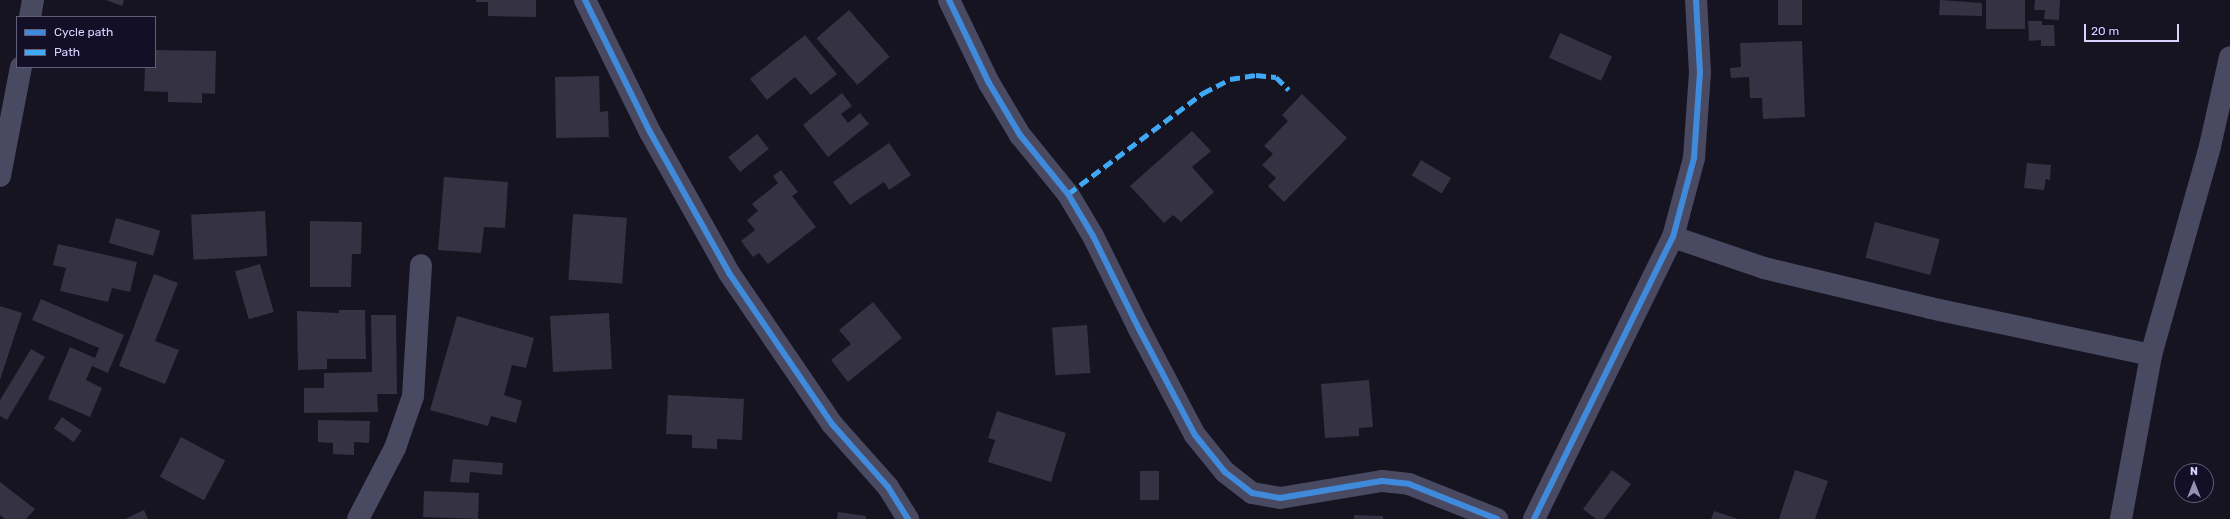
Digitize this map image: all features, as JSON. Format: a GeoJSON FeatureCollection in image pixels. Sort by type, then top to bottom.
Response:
{"type":"FeatureCollection","features":[{"type":"Feature","properties":{"kind":"street"},"geometry":{"type":"LineString","coordinates":[[30,16],[33,0]]}},
{"type":"Feature","properties":{"kind":"street"},"geometry":{"type":"LineString","coordinates":[[585,0],[650,132],[728,273],[823,412],[888,487],[908,519]]}},
{"type":"Feature","properties":{"kind":"street"},"geometry":{"type":"LineString","coordinates":[[949,0],[989,83],[1020,135],[1068,194],[1093,236],[1195,435],[1225,472],[1252,493],[1280,498],[1382,481],[1409,484],[1497,519]]}},
{"type":"Feature","properties":{"kind":"street"},"geometry":{"type":"LineString","coordinates":[[1534,519],[1673,236],[1694,158],[1700,73],[1696,0]]}},
{"type":"Feature","properties":{"kind":"street"},"geometry":{"type":"LineString","coordinates":[[2121,519],[2151,355],[2210,146],[2230,57]]}},
{"type":"Feature","properties":{"kind":"street"},"geometry":{"type":"LineString","coordinates":[[0,176],[21,68]]}},
{"type":"Feature","properties":{"kind":"street"},"geometry":{"type":"LineString","coordinates":[[2210,146],[2230,123]]}},
{"type":"Feature","properties":{"kind":"street"},"geometry":{"type":"LineString","coordinates":[[1673,236],[1764,268],[1930,308],[2151,355]]}},
{"type":"Feature","properties":{"kind":"street"},"geometry":{"type":"LineString","coordinates":[[358,519],[395,448],[413,396],[421,265]]}},
{"type":"Feature","properties":{"kind":"building"},"geometry":{"type":"Polygon","coordinates":[[[106,0],[124,0],[122,6],[106,0]]]}},
{"type":"Feature","properties":{"kind":"building"},"geometry":{"type":"Polygon","coordinates":[[[476,0],[536,0],[536,17],[488,16],[488,2],[476,2],[476,0]]]}},
{"type":"Feature","properties":{"kind":"building"},"geometry":{"type":"Polygon","coordinates":[[[1778,0],[1802,0],[1802,25],[1778,25],[1778,0]]]}},
{"type":"Feature","properties":{"kind":"building"},"geometry":{"type":"Polygon","coordinates":[[[1940,0],[1982,3],[1982,16],[1939,15],[1940,0]]]}},
{"type":"Feature","properties":{"kind":"building"},"geometry":{"type":"Polygon","coordinates":[[[1986,0],[2025,0],[2025,29],[1986,29],[1986,0]]]}},
{"type":"Feature","properties":{"kind":"building"},"geometry":{"type":"Polygon","coordinates":[[[2035,0],[2060,0],[2059,20],[2044,19],[2045,10],[2034,10],[2035,0]]]}},
{"type":"Feature","properties":{"kind":"building"},"geometry":{"type":"Polygon","coordinates":[[[849,10],[890,57],[857,85],[817,38],[849,10]]]}},
{"type":"Feature","properties":{"kind":"building"},"geometry":{"type":"Polygon","coordinates":[[[2028,21],[2042,21],[2042,25],[2054,25],[2055,46],[2041,46],[2041,40],[2029,41],[2028,21]]]}},
{"type":"Feature","properties":{"kind":"building"},"geometry":{"type":"Polygon","coordinates":[[[1560,33],[1612,56],[1601,81],[1549,58],[1560,33]]]}},
{"type":"Feature","properties":{"kind":"building"},"geometry":{"type":"Polygon","coordinates":[[[805,35],[837,74],[811,95],[795,77],[767,100],[750,79],[805,35]]]}},
{"type":"Feature","properties":{"kind":"building"},"geometry":{"type":"Polygon","coordinates":[[[1802,41],[1805,117],[1763,119],[1762,98],[1750,98],[1749,77],[1731,78],[1730,68],[1741,67],[1740,43],[1802,41]]]}},
{"type":"Feature","properties":{"kind":"building"},"geometry":{"type":"Polygon","coordinates":[[[156,50],[216,51],[215,94],[202,93],[202,103],[168,102],[168,92],[144,91],[145,68],[156,68],[156,50]]]}},
{"type":"Feature","properties":{"kind":"building"},"geometry":{"type":"Polygon","coordinates":[[[599,76],[600,112],[608,111],[609,137],[556,138],[555,77],[599,76]]]}},
{"type":"Feature","properties":{"kind":"building"},"geometry":{"type":"Polygon","coordinates":[[[842,93],[852,106],[841,114],[848,123],[860,113],[869,124],[828,157],[803,125],[842,93]]]}},
{"type":"Feature","properties":{"kind":"building"},"geometry":{"type":"Polygon","coordinates":[[[1302,94],[1347,138],[1284,202],[1268,186],[1276,178],[1262,165],[1273,154],[1264,146],[1288,121],[1282,115],[1302,94]]]}},
{"type":"Feature","properties":{"kind":"building"},"geometry":{"type":"Polygon","coordinates":[[[1192,131],[1211,151],[1192,167],[1214,192],[1181,222],[1173,215],[1164,223],[1130,186],[1192,131]]]}},
{"type":"Feature","properties":{"kind":"building"},"geometry":{"type":"Polygon","coordinates":[[[757,134],[769,149],[740,172],[728,157],[757,134]]]}},
{"type":"Feature","properties":{"kind":"building"},"geometry":{"type":"Polygon","coordinates":[[[889,143],[911,175],[889,190],[884,182],[850,205],[833,182],[889,143]]]}},
{"type":"Feature","properties":{"kind":"building"},"geometry":{"type":"Polygon","coordinates":[[[1421,160],[1451,178],[1442,193],[1412,175],[1421,160]]]}},
{"type":"Feature","properties":{"kind":"building"},"geometry":{"type":"Polygon","coordinates":[[[2027,163],[2051,165],[2050,180],[2046,179],[2044,190],[2024,188],[2027,163]]]}},
{"type":"Feature","properties":{"kind":"building"},"geometry":{"type":"Polygon","coordinates":[[[781,170],[798,192],[792,196],[816,227],[768,264],[759,253],[753,257],[741,241],[755,230],[747,220],[758,211],[752,204],[778,183],[773,176],[781,170]]]}},
{"type":"Feature","properties":{"kind":"building"},"geometry":{"type":"Polygon","coordinates":[[[444,177],[508,182],[505,228],[484,227],[481,253],[438,250],[444,177]]]}},
{"type":"Feature","properties":{"kind":"building"},"geometry":{"type":"Polygon","coordinates":[[[265,211],[267,256],[193,260],[191,215],[265,211]]]}},
{"type":"Feature","properties":{"kind":"building"},"geometry":{"type":"Polygon","coordinates":[[[573,214],[627,218],[622,284],[568,280],[573,214]]]}},
{"type":"Feature","properties":{"kind":"building"},"geometry":{"type":"Polygon","coordinates":[[[116,218],[160,231],[153,256],[109,243],[116,218]]]}},
{"type":"Feature","properties":{"kind":"building"},"geometry":{"type":"Polygon","coordinates":[[[310,221],[362,222],[361,254],[352,254],[351,287],[310,287],[310,221]]]}},
{"type":"Feature","properties":{"kind":"building"},"geometry":{"type":"Polygon","coordinates":[[[1875,222],[1940,239],[1930,275],[1865,258],[1875,222]]]}},
{"type":"Feature","properties":{"kind":"building"},"geometry":{"type":"Polygon","coordinates":[[[58,244],[137,262],[130,292],[112,288],[108,302],[60,291],[66,268],[53,265],[58,244]]]}},
{"type":"Feature","properties":{"kind":"building"},"geometry":{"type":"Polygon","coordinates":[[[260,264],[274,312],[249,319],[235,271],[260,264]]]}},
{"type":"Feature","properties":{"kind":"building"},"geometry":{"type":"Polygon","coordinates":[[[154,274],[178,283],[155,341],[179,350],[165,384],[119,366],[154,274]]]}},
{"type":"Feature","properties":{"kind":"building"},"geometry":{"type":"Polygon","coordinates":[[[41,299],[124,335],[108,373],[92,366],[86,380],[102,388],[90,417],[48,399],[70,347],[95,358],[99,348],[32,320],[41,299]]]}},
{"type":"Feature","properties":{"kind":"building"},"geometry":{"type":"Polygon","coordinates":[[[873,302],[902,338],[848,382],[831,360],[851,344],[839,330],[873,302]]]}},
{"type":"Feature","properties":{"kind":"building"},"geometry":{"type":"Polygon","coordinates":[[[0,306],[22,313],[0,380],[0,306]]]}},
{"type":"Feature","properties":{"kind":"building"},"geometry":{"type":"Polygon","coordinates":[[[339,310],[365,310],[366,359],[327,359],[327,369],[298,370],[297,311],[339,313],[339,310]]]}},
{"type":"Feature","properties":{"kind":"building"},"geometry":{"type":"Polygon","coordinates":[[[609,313],[612,369],[553,372],[550,316],[609,313]]]}},
{"type":"Feature","properties":{"kind":"building"},"geometry":{"type":"Polygon","coordinates":[[[371,315],[396,315],[397,394],[377,394],[378,412],[304,413],[304,388],[324,388],[324,373],[372,372],[371,315]]]}},
{"type":"Feature","properties":{"kind":"building"},"geometry":{"type":"Polygon","coordinates":[[[457,316],[534,338],[526,368],[512,365],[504,395],[522,401],[516,423],[491,416],[488,426],[430,410],[457,316]]]}},
{"type":"Feature","properties":{"kind":"building"},"geometry":{"type":"Polygon","coordinates":[[[1087,325],[1090,373],[1055,375],[1052,327],[1087,325]]]}},
{"type":"Feature","properties":{"kind":"building"},"geometry":{"type":"Polygon","coordinates":[[[31,349],[45,357],[7,420],[0,416],[0,400],[31,349]]]}},
{"type":"Feature","properties":{"kind":"building"},"geometry":{"type":"Polygon","coordinates":[[[1369,380],[1373,427],[1359,428],[1359,436],[1325,438],[1321,384],[1369,380]]]}},
{"type":"Feature","properties":{"kind":"building"},"geometry":{"type":"Polygon","coordinates":[[[668,395],[744,399],[742,440],[717,439],[717,449],[692,448],[692,435],[666,434],[668,395]]]}},
{"type":"Feature","properties":{"kind":"building"},"geometry":{"type":"Polygon","coordinates":[[[997,411],[1066,433],[1051,482],[988,462],[995,440],[988,438],[997,411]]]}},
{"type":"Feature","properties":{"kind":"building"},"geometry":{"type":"Polygon","coordinates":[[[62,417],[82,431],[74,442],[54,428],[62,417]]]}},
{"type":"Feature","properties":{"kind":"building"},"geometry":{"type":"Polygon","coordinates":[[[318,420],[370,421],[369,443],[354,442],[354,455],[333,454],[333,443],[318,442],[318,420]]]}},
{"type":"Feature","properties":{"kind":"building"},"geometry":{"type":"Polygon","coordinates":[[[181,437],[225,460],[204,500],[160,477],[181,437]]]}},
{"type":"Feature","properties":{"kind":"building"},"geometry":{"type":"Polygon","coordinates":[[[453,459],[503,463],[502,475],[470,472],[469,483],[450,482],[453,459]]]}},
{"type":"Feature","properties":{"kind":"building"},"geometry":{"type":"Polygon","coordinates":[[[1612,470],[1631,484],[1604,519],[1596,519],[1583,509],[1612,470]]]}},
{"type":"Feature","properties":{"kind":"building"},"geometry":{"type":"Polygon","coordinates":[[[1795,470],[1828,481],[1815,519],[1779,519],[1795,470]]]}},
{"type":"Feature","properties":{"kind":"building"},"geometry":{"type":"Polygon","coordinates":[[[1140,471],[1159,471],[1159,500],[1140,500],[1140,471]]]}},
{"type":"Feature","properties":{"kind":"building"},"geometry":{"type":"Polygon","coordinates":[[[0,482],[35,509],[26,519],[5,519],[0,515],[0,482]]]}},
{"type":"Feature","properties":{"kind":"building"},"geometry":{"type":"Polygon","coordinates":[[[424,491],[479,493],[478,519],[423,517],[424,491]]]}},
{"type":"Feature","properties":{"kind":"building"},"geometry":{"type":"Polygon","coordinates":[[[144,510],[148,519],[125,519],[144,510]]]}},
{"type":"Feature","properties":{"kind":"building"},"geometry":{"type":"Polygon","coordinates":[[[1714,511],[1738,519],[1711,519],[1714,511]]]}},
{"type":"Feature","properties":{"kind":"building"},"geometry":{"type":"Polygon","coordinates":[[[838,512],[866,516],[866,519],[837,519],[838,512]]]}},
{"type":"Feature","properties":{"kind":"building"},"geometry":{"type":"Polygon","coordinates":[[[1354,515],[1383,516],[1383,519],[1354,519],[1354,515]]]}},
{"type":"Feature","properties":{"kind":"marked path"},"geometry":{"type":"LineString","coordinates":[[1068,194],[1203,93],[1230,79],[1256,75],[1276,77],[1289,90]]}},
{"type":"Feature","properties":{"kind":"cycle path"},"geometry":{"type":"LineString","coordinates":[[585,0],[650,132],[729,273],[832,424],[888,487],[908,519]]}},
{"type":"Feature","properties":{"kind":"cycle path"},"geometry":{"type":"LineString","coordinates":[[949,0],[989,83],[1020,135],[1068,194],[1093,236],[1139,329],[1195,435],[1225,472],[1252,493],[1280,498],[1382,481],[1409,484],[1497,519]]}},
{"type":"Feature","properties":{"kind":"cycle path"},"geometry":{"type":"LineString","coordinates":[[1534,519],[1673,237],[1694,158],[1700,73],[1696,0]]}}]}
